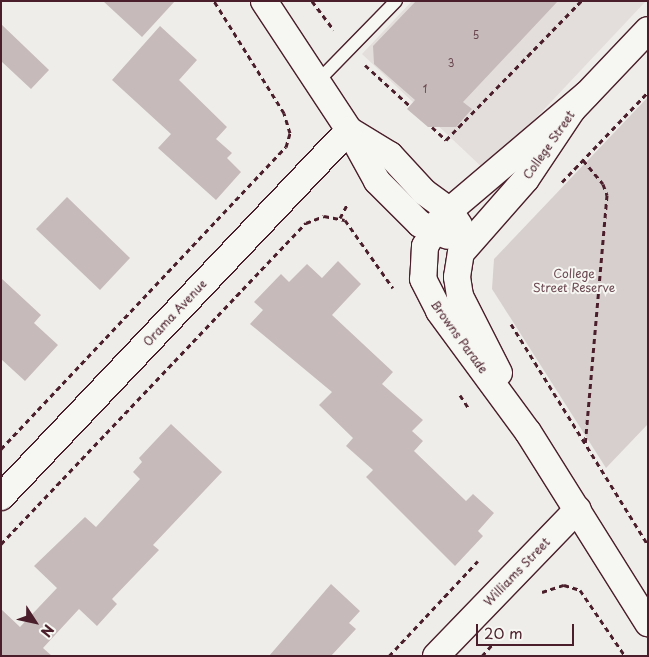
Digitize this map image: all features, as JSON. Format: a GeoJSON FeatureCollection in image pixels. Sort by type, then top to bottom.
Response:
{"type":"FeatureCollection","features":[{"type":"Feature","properties":{"kind":"street"},"geometry":{"type":"LineString","coordinates":[[264,1],[349,130],[377,181],[430,232],[468,240]]}},
{"type":"Feature","properties":{"kind":"street","name":"College Street"},"geometry":{"type":"LineString","coordinates":[[449,210],[587,94],[648,30]]}},
{"type":"Feature","properties":{"kind":"street","name":"College Street"},"geometry":{"type":"LineString","coordinates":[[468,240],[526,179],[587,94]]}},
{"type":"Feature","properties":{"kind":"street"},"geometry":{"type":"LineString","coordinates":[[349,130],[390,155],[424,192],[449,210],[468,240]]}},
{"type":"Feature","properties":{"kind":"street","name":"Orama Avenue"},"geometry":{"type":"LineString","coordinates":[[1,497],[349,130]]}},
{"type":"Feature","properties":{"kind":"street","name":"Browns Parade"},"geometry":{"type":"LineString","coordinates":[[449,210],[430,232],[422,266],[430,298],[528,432],[648,622]]}},
{"type":"Feature","properties":{"kind":"street","name":"Browns Parade"},"geometry":{"type":"LineString","coordinates":[[468,240],[457,268],[460,296],[528,432]]}},
{"type":"Feature","properties":{"kind":"street","name":"Williams Street"},"geometry":{"type":"LineString","coordinates":[[436,656],[578,509]]}},
{"type":"Feature","properties":{"kind":"lane"},"geometry":{"type":"LineString","coordinates":[[317,82],[396,1]]}},
{"type":"Feature","properties":{"kind":"path"},"geometry":{"type":"LineString","coordinates":[[1,449],[286,147],[290,133],[284,113],[214,1]]}},
{"type":"Feature","properties":{"kind":"path"},"geometry":{"type":"LineString","coordinates":[[432,127],[446,140],[581,1]]}},
{"type":"Feature","properties":{"kind":"path"},"geometry":{"type":"LineString","coordinates":[[557,188],[648,92]]}},
{"type":"Feature","properties":{"kind":"path"},"geometry":{"type":"LineString","coordinates":[[583,160],[603,184],[606,195],[585,444]]}},
{"type":"Feature","properties":{"kind":"path"},"geometry":{"type":"LineString","coordinates":[[340,218],[348,204]]}},
{"type":"Feature","properties":{"kind":"path"},"geometry":{"type":"LineString","coordinates":[[1,544],[302,226],[324,216],[340,218],[356,231],[382,272]]}},
{"type":"Feature","properties":{"kind":"path"},"geometry":{"type":"LineString","coordinates":[[504,314],[648,545]]}},
{"type":"Feature","properties":{"kind":"path"},"geometry":{"type":"LineString","coordinates":[[389,656],[478,561]]}},
{"type":"Feature","properties":{"kind":"path"},"geometry":{"type":"LineString","coordinates":[[534,598],[558,586],[580,590],[625,656]]}},
{"type":"Feature","properties":{"kind":"shaded area"},"geometry":{"type":"Polygon","coordinates":[[[412,1],[646,1],[486,171],[362,54],[412,1]]]}},
{"type":"Feature","properties":{"kind":"green space","name":"College Street Reserve"},"geometry":{"type":"Polygon","coordinates":[[[648,97],[648,424],[606,468],[492,289],[494,259],[648,97]]]}},
{"type":"Feature","properties":{"kind":"building"},"geometry":{"type":"Polygon","coordinates":[[[103,1],[175,1],[142,37],[103,1]]]}},
{"type":"Feature","properties":{"kind":"building"},"geometry":{"type":"Polygon","coordinates":[[[416,1],[558,1],[463,102],[472,109],[456,127],[428,127],[407,109],[415,100],[374,64],[373,46],[416,1]]]}},
{"type":"Feature","properties":{"kind":"building"},"geometry":{"type":"Polygon","coordinates":[[[1,24],[49,70],[31,89],[1,61],[1,24]]]}},
{"type":"Feature","properties":{"kind":"building"},"geometry":{"type":"Polygon","coordinates":[[[160,26],[197,60],[179,80],[227,127],[216,139],[232,153],[227,158],[241,172],[216,200],[158,148],[171,134],[112,80],[160,26]]]}},
{"type":"Feature","properties":{"kind":"building"},"geometry":{"type":"Polygon","coordinates":[[[67,197],[130,258],[100,290],[36,229],[67,197]]]}},
{"type":"Feature","properties":{"kind":"building"},"geometry":{"type":"Polygon","coordinates":[[[338,261],[361,284],[332,315],[393,372],[382,384],[423,420],[412,431],[423,441],[414,451],[466,501],[473,494],[494,513],[478,531],[483,536],[455,566],[366,477],[373,470],[346,446],[353,438],[319,405],[332,392],[250,324],[263,310],[254,302],[281,274],[289,282],[307,264],[322,278],[338,261]]]}},
{"type":"Feature","properties":{"kind":"building"},"geometry":{"type":"Polygon","coordinates":[[[1,278],[41,315],[34,323],[58,345],[25,381],[1,359],[1,278]]]}},
{"type":"Feature","properties":{"kind":"building"},"geometry":{"type":"Polygon","coordinates":[[[171,424],[222,472],[153,545],[159,550],[112,599],[117,604],[97,626],[79,609],[43,648],[52,656],[1,656],[1,609],[20,627],[57,588],[34,566],[85,517],[96,527],[140,479],[133,472],[142,462],[139,458],[171,424]]]}},
{"type":"Feature","properties":{"kind":"building"},"geometry":{"type":"Polygon","coordinates":[[[331,584],[360,611],[349,623],[356,629],[331,656],[269,656],[331,584]]]}}]}
